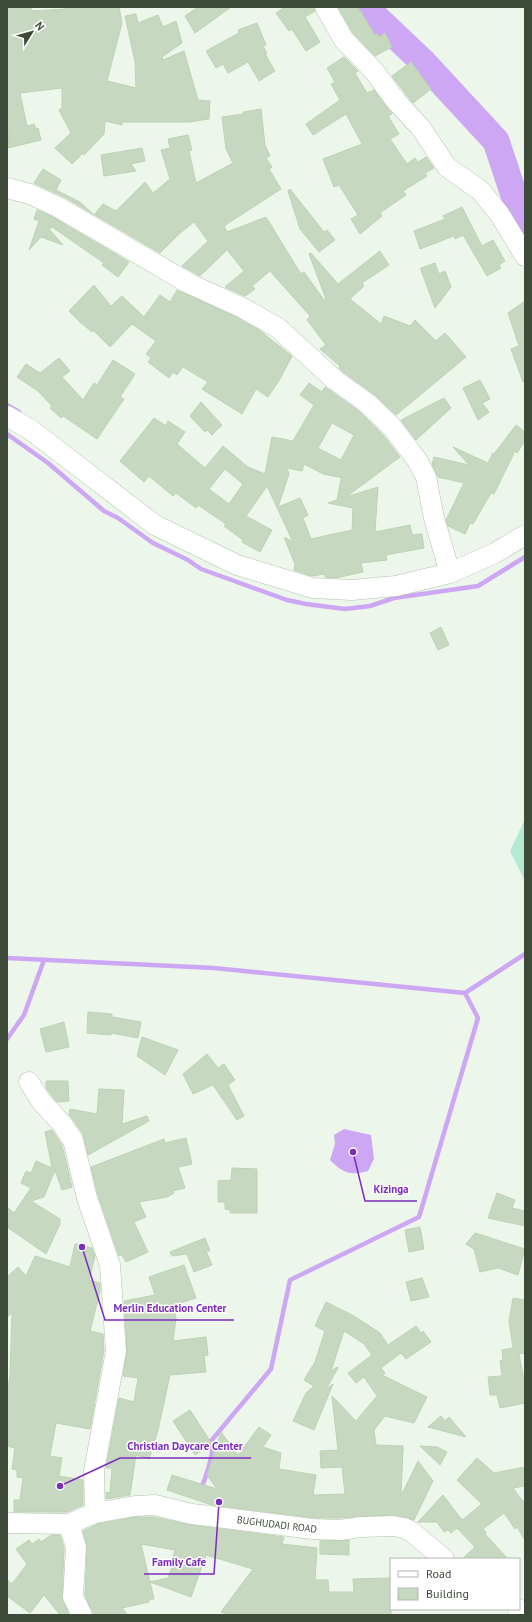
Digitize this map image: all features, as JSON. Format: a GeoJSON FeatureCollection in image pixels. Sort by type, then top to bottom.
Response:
{"type":"FeatureCollection","features":[{"type":"Feature","properties":{"kind":"street"},"geometry":{"type":"LineString","coordinates":[[325,7],[344,40],[374,71],[396,101],[421,128],[447,166],[480,191],[500,215],[525,256]]}},
{"type":"Feature","properties":{"kind":"street"},"geometry":{"type":"LineString","coordinates":[[7,188],[30,194],[58,207],[190,284],[243,308],[278,328],[335,380],[367,403],[392,427],[417,460],[426,477],[434,518],[450,573]]}},
{"type":"Feature","properties":{"kind":"street"},"geometry":{"type":"LineString","coordinates":[[7,416],[31,430],[155,525],[237,565],[313,588],[352,590],[396,586],[450,573],[495,553],[525,535]]}},
{"type":"Feature","properties":{"kind":"street"},"geometry":{"type":"LineString","coordinates":[[29,1082],[41,1101],[62,1124],[73,1140],[86,1198],[110,1265],[116,1351],[94,1471],[96,1513]]}},
{"type":"Feature","properties":{"kind":"street","name":"BUGHUDADI ROAD"},"geometry":{"type":"LineString","coordinates":[[7,1523],[69,1524],[96,1513],[128,1507],[155,1505],[192,1514],[313,1529],[340,1530],[361,1527],[393,1526],[404,1528],[412,1532],[443,1558]]}},
{"type":"Feature","properties":{"kind":"street"},"geometry":{"type":"LineString","coordinates":[[69,1524],[76,1547],[73,1597],[82,1615]]}},
{"type":"Feature","properties":{"kind":"green space"},"geometry":{"type":"Polygon","coordinates":[[[525,819],[525,881],[510,851],[525,819]]]}},
{"type":"Feature","properties":{"kind":"shaded area"},"geometry":{"type":"Polygon","coordinates":[[[344,1129],[371,1135],[374,1159],[368,1171],[351,1173],[343,1171],[330,1160],[335,1144],[334,1135],[344,1129]]]}},
{"type":"Feature","properties":{"kind":"building"},"geometry":{"type":"Polygon","coordinates":[[[7,7],[31,7],[31,11],[66,9],[66,7],[119,7],[122,23],[107,81],[136,88],[135,62],[125,16],[136,14],[138,23],[158,15],[163,27],[176,21],[182,43],[162,57],[163,60],[184,51],[198,100],[210,101],[209,119],[189,122],[122,122],[122,125],[105,121],[104,134],[84,155],[83,153],[72,164],[55,148],[71,133],[59,110],[62,108],[62,88],[20,93],[27,126],[34,124],[36,129],[38,128],[41,140],[8,148],[7,7]]]}},
{"type":"Feature","properties":{"kind":"building"},"geometry":{"type":"Polygon","coordinates":[[[198,7],[231,7],[195,33],[185,16],[198,7]]]}},
{"type":"Feature","properties":{"kind":"building"},"geometry":{"type":"Polygon","coordinates":[[[285,7],[314,7],[315,11],[305,17],[320,42],[306,51],[292,29],[289,31],[276,13],[285,7]]]}},
{"type":"Feature","properties":{"kind":"building"},"geometry":{"type":"Polygon","coordinates":[[[338,7],[358,7],[375,35],[377,34],[379,37],[385,33],[392,47],[375,56],[353,33],[338,7]]]}},
{"type":"Feature","properties":{"kind":"building"},"geometry":{"type":"Polygon","coordinates":[[[257,23],[266,45],[263,46],[267,54],[265,54],[275,71],[259,81],[248,62],[228,73],[223,64],[216,68],[206,51],[239,33],[238,30],[257,23]]]}},
{"type":"Feature","properties":{"kind":"building"},"geometry":{"type":"Polygon","coordinates":[[[344,57],[358,71],[355,73],[367,93],[374,90],[392,114],[388,116],[399,134],[390,139],[407,164],[415,158],[418,162],[426,157],[434,168],[425,173],[427,176],[403,191],[406,195],[380,213],[382,216],[360,234],[351,219],[358,215],[339,185],[334,187],[323,159],[362,144],[346,114],[313,135],[306,124],[340,100],[331,84],[335,82],[327,68],[344,57]]]}},
{"type":"Feature","properties":{"kind":"building"},"geometry":{"type":"Polygon","coordinates":[[[411,62],[431,89],[413,103],[392,76],[411,62]]]}},
{"type":"Feature","properties":{"kind":"building"},"geometry":{"type":"Polygon","coordinates":[[[261,109],[265,145],[270,156],[266,158],[272,167],[269,169],[281,189],[224,226],[227,232],[266,217],[301,274],[304,272],[324,300],[326,299],[309,254],[311,253],[338,284],[380,251],[389,265],[362,283],[364,286],[350,299],[381,324],[384,316],[410,326],[415,320],[436,341],[445,333],[466,357],[396,415],[374,394],[342,371],[339,368],[340,366],[320,349],[326,345],[307,320],[310,316],[270,271],[252,286],[255,289],[245,296],[225,287],[244,271],[227,250],[200,276],[182,266],[208,241],[194,222],[179,234],[160,253],[94,215],[103,204],[116,211],[145,182],[153,193],[170,179],[161,150],[170,148],[168,139],[188,135],[192,150],[189,151],[196,183],[233,163],[226,149],[222,117],[244,114],[243,112],[261,109]]]}},
{"type":"Feature","properties":{"kind":"building"},"geometry":{"type":"Polygon","coordinates":[[[142,148],[145,161],[131,164],[136,171],[104,176],[101,155],[142,148]]]}},
{"type":"Feature","properties":{"kind":"building"},"geometry":{"type":"Polygon","coordinates":[[[43,169],[61,180],[56,190],[80,202],[93,214],[64,197],[34,183],[43,169]]]}},
{"type":"Feature","properties":{"kind":"building"},"geometry":{"type":"Polygon","coordinates":[[[290,189],[324,232],[327,230],[335,240],[319,252],[300,229],[288,191],[290,189]]]}},
{"type":"Feature","properties":{"kind":"building"},"geometry":{"type":"Polygon","coordinates":[[[462,207],[482,246],[493,240],[505,261],[499,265],[501,268],[487,276],[463,235],[455,239],[454,236],[420,249],[414,231],[445,219],[443,216],[462,207]]]}},
{"type":"Feature","properties":{"kind":"building"},"geometry":{"type":"Polygon","coordinates":[[[37,210],[53,217],[129,262],[118,277],[102,265],[104,263],[52,227],[49,229],[63,245],[41,237],[29,250],[39,221],[34,219],[37,210]]]}},
{"type":"Feature","properties":{"kind":"building"},"geometry":{"type":"Polygon","coordinates":[[[435,263],[439,274],[445,271],[451,287],[435,308],[421,268],[435,263]]]}},
{"type":"Feature","properties":{"kind":"building"},"geometry":{"type":"Polygon","coordinates":[[[94,285],[111,306],[122,296],[144,317],[160,295],[170,302],[177,290],[238,318],[259,330],[292,356],[280,379],[268,397],[256,389],[242,414],[202,389],[208,382],[183,367],[177,375],[173,372],[169,378],[148,362],[151,358],[146,354],[156,341],[132,324],[110,347],[93,330],[92,332],[80,322],[69,311],[94,285]]]}},
{"type":"Feature","properties":{"kind":"building"},"geometry":{"type":"Polygon","coordinates":[[[525,301],[525,382],[523,382],[511,349],[519,346],[508,313],[525,301]]]}},
{"type":"Feature","properties":{"kind":"building"},"geometry":{"type":"Polygon","coordinates":[[[59,358],[70,371],[62,377],[83,400],[94,383],[97,385],[113,360],[135,374],[120,397],[124,399],[97,439],[63,416],[61,418],[50,408],[52,406],[38,391],[17,377],[26,364],[40,373],[59,358]]]}},
{"type":"Feature","properties":{"kind":"building"},"geometry":{"type":"Polygon","coordinates":[[[480,380],[490,399],[482,403],[489,412],[478,420],[463,388],[480,380]]]}},
{"type":"Feature","properties":{"kind":"building"},"geometry":{"type":"Polygon","coordinates":[[[309,383],[322,392],[325,387],[360,412],[383,435],[400,457],[346,497],[378,487],[375,532],[410,525],[412,535],[422,534],[424,548],[386,555],[387,560],[361,563],[363,572],[336,578],[325,577],[325,574],[312,576],[294,570],[295,564],[284,537],[293,542],[267,486],[246,516],[272,530],[260,552],[242,542],[243,540],[224,526],[226,524],[198,505],[196,508],[176,493],[173,496],[149,476],[144,482],[120,461],[154,418],[166,426],[168,421],[185,432],[177,444],[205,468],[223,446],[248,467],[265,474],[272,437],[293,441],[314,405],[300,395],[309,383]],[[332,423],[318,448],[341,460],[354,435],[332,423]],[[304,464],[302,471],[287,468],[289,474],[278,507],[300,498],[308,515],[303,518],[311,539],[352,530],[353,508],[328,503],[337,500],[341,479],[343,478],[323,474],[304,464]],[[225,469],[209,489],[229,504],[243,484],[225,469]]]}},
{"type":"Feature","properties":{"kind":"building"},"geometry":{"type":"Polygon","coordinates":[[[444,398],[451,408],[416,440],[401,420],[444,398]]]}},
{"type":"Feature","properties":{"kind":"building"},"geometry":{"type":"Polygon","coordinates":[[[201,402],[222,425],[212,435],[207,430],[205,432],[190,416],[201,402]]]}},
{"type":"Feature","properties":{"kind":"building"},"geometry":{"type":"Polygon","coordinates":[[[516,425],[525,432],[525,441],[517,453],[515,451],[494,494],[491,493],[473,524],[470,523],[465,534],[448,526],[446,520],[464,483],[438,477],[432,465],[434,457],[469,465],[453,447],[488,463],[493,453],[494,454],[516,425]]]}},
{"type":"Feature","properties":{"kind":"building"},"geometry":{"type":"Polygon","coordinates":[[[441,627],[449,645],[438,650],[430,633],[441,627]]]}},
{"type":"Feature","properties":{"kind":"building"},"geometry":{"type":"Polygon","coordinates":[[[88,1012],[112,1014],[112,1017],[141,1022],[138,1038],[111,1033],[111,1035],[87,1033],[88,1012]]]}},
{"type":"Feature","properties":{"kind":"building"},"geometry":{"type":"Polygon","coordinates":[[[64,1022],[69,1047],[46,1052],[40,1029],[64,1022]]]}},
{"type":"Feature","properties":{"kind":"building"},"geometry":{"type":"Polygon","coordinates":[[[142,1037],[178,1050],[165,1075],[137,1056],[142,1037]]]}},
{"type":"Feature","properties":{"kind":"building"},"geometry":{"type":"Polygon","coordinates":[[[207,1054],[218,1068],[224,1064],[235,1080],[228,1085],[244,1116],[237,1120],[213,1085],[193,1094],[183,1074],[207,1054]]]}},
{"type":"Feature","properties":{"kind":"building"},"geometry":{"type":"Polygon","coordinates":[[[46,1081],[68,1081],[69,1101],[57,1102],[46,1088],[46,1081]]]}},
{"type":"Feature","properties":{"kind":"building"},"geometry":{"type":"Polygon","coordinates":[[[99,1089],[124,1090],[122,1124],[147,1116],[149,1121],[88,1155],[83,1134],[69,1114],[70,1109],[97,1114],[99,1089]]]}},
{"type":"Feature","properties":{"kind":"building"},"geometry":{"type":"Polygon","coordinates":[[[52,1130],[62,1145],[72,1187],[62,1190],[55,1170],[44,1197],[31,1201],[60,1219],[60,1224],[46,1254],[7,1227],[7,1207],[14,1213],[31,1188],[21,1183],[26,1171],[31,1173],[36,1161],[52,1168],[45,1132],[52,1130]]]}},
{"type":"Feature","properties":{"kind":"building"},"geometry":{"type":"Polygon","coordinates":[[[186,1138],[192,1164],[178,1167],[185,1188],[173,1191],[174,1193],[167,1197],[139,1202],[146,1217],[134,1222],[148,1252],[126,1262],[122,1255],[119,1256],[98,1195],[91,1167],[164,1139],[165,1143],[186,1138]]]}},
{"type":"Feature","properties":{"kind":"building"},"geometry":{"type":"Polygon","coordinates":[[[232,1168],[257,1169],[257,1213],[230,1213],[230,1210],[225,1209],[225,1202],[218,1202],[218,1181],[231,1180],[232,1168]]]}},
{"type":"Feature","properties":{"kind":"building"},"geometry":{"type":"Polygon","coordinates":[[[497,1193],[515,1200],[512,1208],[525,1211],[525,1226],[488,1218],[497,1193]]]}},
{"type":"Feature","properties":{"kind":"building"},"geometry":{"type":"Polygon","coordinates":[[[420,1227],[424,1249],[409,1252],[405,1230],[420,1227]]]}},
{"type":"Feature","properties":{"kind":"building"},"geometry":{"type":"Polygon","coordinates":[[[475,1233],[525,1249],[518,1275],[498,1268],[480,1272],[474,1249],[466,1244],[475,1233]]]}},
{"type":"Feature","properties":{"kind":"building"},"geometry":{"type":"Polygon","coordinates":[[[205,1238],[210,1251],[206,1251],[212,1265],[194,1272],[187,1254],[172,1256],[170,1252],[205,1238]]]}},
{"type":"Feature","properties":{"kind":"building"},"geometry":{"type":"Polygon","coordinates":[[[75,1244],[92,1248],[95,1256],[89,1280],[100,1283],[100,1291],[90,1331],[103,1334],[104,1350],[90,1429],[56,1423],[50,1456],[62,1458],[59,1476],[83,1480],[83,1505],[67,1512],[14,1512],[14,1500],[20,1500],[23,1478],[17,1477],[17,1470],[12,1469],[15,1448],[7,1446],[7,1383],[9,1383],[10,1375],[12,1313],[7,1317],[7,1277],[18,1267],[26,1276],[35,1256],[70,1267],[75,1244]]]}},
{"type":"Feature","properties":{"kind":"building"},"geometry":{"type":"Polygon","coordinates":[[[184,1265],[196,1298],[174,1305],[176,1318],[173,1341],[206,1337],[208,1355],[204,1356],[206,1372],[170,1375],[158,1430],[149,1459],[136,1455],[130,1495],[106,1499],[106,1492],[110,1493],[112,1468],[106,1468],[119,1398],[134,1402],[138,1378],[123,1376],[127,1350],[124,1301],[155,1295],[149,1277],[184,1265]]]}},
{"type":"Feature","properties":{"kind":"building"},"geometry":{"type":"Polygon","coordinates":[[[422,1278],[429,1297],[411,1301],[406,1282],[422,1278]]]}},
{"type":"Feature","properties":{"kind":"building"},"geometry":{"type":"Polygon","coordinates":[[[513,1298],[525,1300],[525,1353],[519,1354],[525,1385],[525,1403],[500,1408],[497,1395],[490,1395],[488,1377],[502,1376],[500,1361],[503,1360],[502,1350],[513,1348],[509,1321],[513,1298]]]}},
{"type":"Feature","properties":{"kind":"building"},"geometry":{"type":"Polygon","coordinates":[[[326,1302],[354,1316],[380,1333],[388,1345],[416,1326],[421,1333],[423,1331],[431,1342],[406,1359],[401,1353],[381,1368],[385,1373],[382,1375],[427,1397],[414,1423],[385,1416],[374,1430],[376,1445],[403,1446],[401,1496],[418,1461],[433,1481],[414,1520],[393,1515],[314,1518],[212,1505],[167,1490],[172,1475],[217,1489],[207,1475],[221,1432],[238,1455],[259,1427],[271,1435],[263,1447],[281,1453],[279,1469],[316,1475],[313,1495],[345,1494],[342,1467],[321,1468],[320,1451],[338,1450],[332,1396],[356,1421],[377,1396],[364,1377],[356,1383],[348,1373],[372,1355],[364,1344],[344,1331],[331,1371],[337,1367],[338,1368],[326,1389],[333,1384],[314,1430],[293,1421],[306,1393],[314,1386],[304,1380],[315,1362],[325,1331],[315,1326],[326,1302]]]}},
{"type":"Feature","properties":{"kind":"building"},"geometry":{"type":"Polygon","coordinates":[[[190,1410],[212,1444],[195,1455],[173,1421],[190,1410]]]}},
{"type":"Feature","properties":{"kind":"building"},"geometry":{"type":"Polygon","coordinates":[[[441,1416],[445,1421],[449,1417],[466,1437],[428,1427],[441,1416]]]}},
{"type":"Feature","properties":{"kind":"building"},"geometry":{"type":"Polygon","coordinates":[[[420,1446],[437,1447],[447,1452],[440,1465],[420,1446]]]}},
{"type":"Feature","properties":{"kind":"building"},"geometry":{"type":"Polygon","coordinates":[[[477,1458],[494,1473],[525,1467],[525,1486],[513,1488],[525,1504],[525,1540],[517,1527],[515,1529],[504,1513],[483,1529],[486,1532],[485,1534],[507,1558],[463,1558],[475,1547],[457,1528],[451,1533],[448,1530],[444,1532],[437,1522],[418,1522],[443,1495],[462,1520],[482,1504],[457,1480],[477,1458]]]}},
{"type":"Feature","properties":{"kind":"building"},"geometry":{"type":"Polygon","coordinates":[[[136,1517],[154,1517],[190,1525],[284,1537],[282,1544],[317,1548],[315,1580],[328,1580],[329,1592],[354,1592],[353,1579],[390,1578],[391,1615],[229,1615],[221,1612],[253,1569],[206,1555],[191,1597],[150,1582],[168,1578],[174,1561],[172,1560],[175,1550],[141,1544],[154,1599],[149,1600],[149,1602],[122,1608],[128,1615],[93,1615],[85,1595],[87,1548],[83,1531],[98,1524],[136,1517]]]}},
{"type":"Feature","properties":{"kind":"building"},"geometry":{"type":"Polygon","coordinates":[[[51,1535],[60,1535],[64,1548],[62,1596],[69,1615],[60,1615],[44,1595],[30,1613],[7,1596],[7,1580],[12,1584],[27,1564],[16,1549],[29,1540],[32,1544],[39,1539],[41,1542],[51,1535]]]}},
{"type":"Feature","properties":{"kind":"building"},"geometry":{"type":"Polygon","coordinates":[[[349,1540],[349,1555],[320,1554],[320,1541],[349,1540]]]}},
{"type":"Feature","properties":{"kind":"waterway"},"geometry":{"type":"LineString","coordinates":[[365,7],[422,61],[496,141],[525,228]]}},
{"type":"Feature","properties":{"kind":"waterway"},"geometry":{"type":"LineString","coordinates":[[7,405],[19,412]]}},
{"type":"Feature","properties":{"kind":"waterway"},"geometry":{"type":"LineString","coordinates":[[7,434],[48,463],[104,511],[118,518],[153,543],[188,560],[201,569],[287,600],[345,609],[370,606],[394,598],[478,586],[525,557]]}},
{"type":"Feature","properties":{"kind":"waterway"},"geometry":{"type":"LineString","coordinates":[[7,958],[214,968],[465,993],[525,954]]}},
{"type":"Feature","properties":{"kind":"waterway"},"geometry":{"type":"LineString","coordinates":[[7,1039],[24,1015],[44,960]]}},
{"type":"Feature","properties":{"kind":"waterway"},"geometry":{"type":"LineString","coordinates":[[201,1489],[211,1458],[211,1441],[271,1369],[290,1280],[419,1217],[478,1018],[465,993]]}},
{"type":"Feature","properties":{"kind":"place","name":"Kizinga"},"geometry":{"type":"Point","coordinates":[353,1152]}},
{"type":"Feature","properties":{"kind":"place","name":"Merlin Education Center"},"geometry":{"type":"Point","coordinates":[82,1247]}},
{"type":"Feature","properties":{"kind":"place","name":"Christian Daycare Center"},"geometry":{"type":"Point","coordinates":[60,1486]}},
{"type":"Feature","properties":{"kind":"place","name":"Family Cafe"},"geometry":{"type":"Point","coordinates":[219,1502]}}]}
